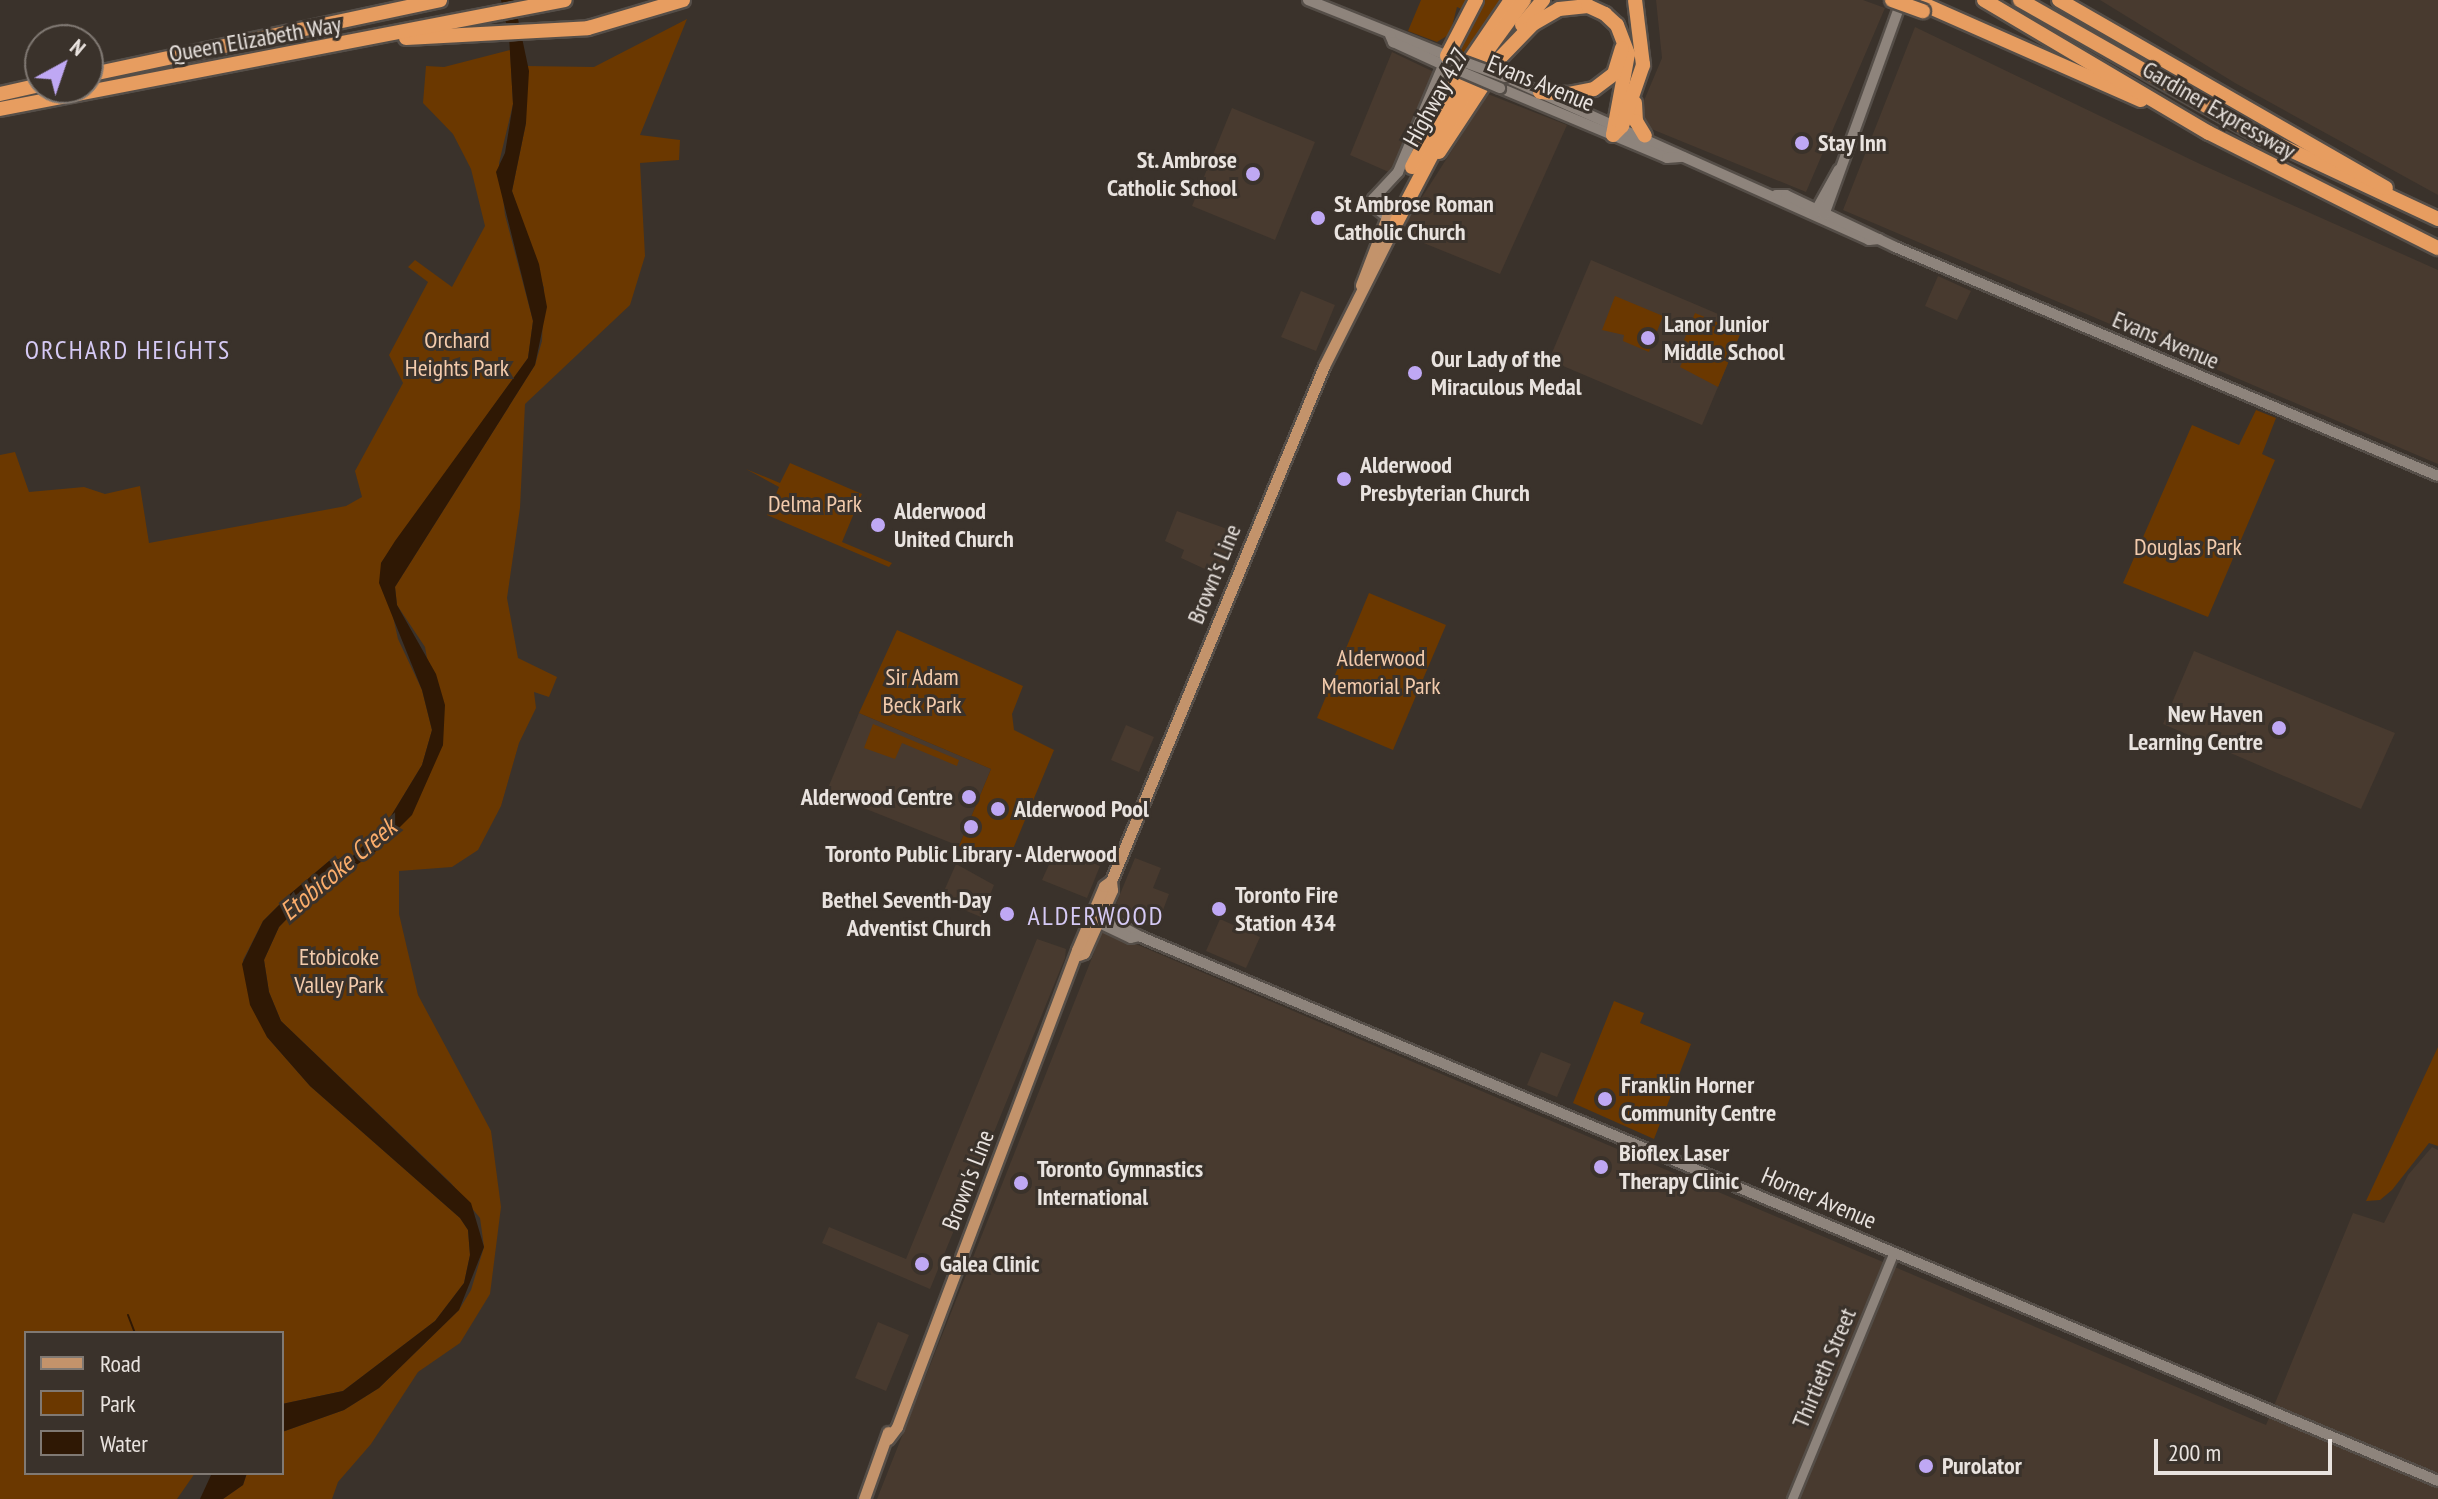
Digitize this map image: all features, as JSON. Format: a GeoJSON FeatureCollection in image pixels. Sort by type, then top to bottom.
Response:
{"type":"FeatureCollection","features":[{"type":"Feature","properties":{"kind":"highway","name":"Queen Elizabeth Way"},"geometry":{"type":"LineString","coordinates":[[104,72],[440,0]]}},
{"type":"Feature","properties":{"kind":"highway","name":"Queen Elizabeth Way"},"geometry":{"type":"LineString","coordinates":[[0,109],[565,0]]}},
{"type":"Feature","properties":{"kind":"highway"},"geometry":{"type":"LineString","coordinates":[[390,36],[485,37],[542,33],[611,24],[683,0]]}},
{"type":"Feature","properties":{"kind":"highway"},"geometry":{"type":"LineString","coordinates":[[1451,63],[1476,0]]}},
{"type":"Feature","properties":{"kind":"highway","name":"Highway 427"},"geometry":{"type":"LineString","coordinates":[[1392,215],[1452,88],[1511,0]]}},
{"type":"Feature","properties":{"kind":"highway","name":"Highway 427"},"geometry":{"type":"LineString","coordinates":[[1392,215],[1414,184],[1484,55],[1524,0]]}},
{"type":"Feature","properties":{"kind":"highway"},"geometry":{"type":"LineString","coordinates":[[1414,184],[1543,0]]}},
{"type":"Feature","properties":{"kind":"highway"},"geometry":{"type":"LineString","coordinates":[[1635,0],[1644,57],[1635,118],[1645,136]]}},
{"type":"Feature","properties":{"kind":"highway"},"geometry":{"type":"LineString","coordinates":[[1892,0],[1921,5],[2034,49],[2209,133]]}},
{"type":"Feature","properties":{"kind":"highway","name":"Gardiner Expressway"},"geometry":{"type":"LineString","coordinates":[[1984,0],[2209,133],[2438,248]]}},
{"type":"Feature","properties":{"kind":"highway","name":"Gardiner Expressway"},"geometry":{"type":"LineString","coordinates":[[2020,0],[2258,135],[2432,216]]}},
{"type":"Feature","properties":{"kind":"highway"},"geometry":{"type":"LineString","coordinates":[[2059,0],[2432,216]]}},
{"type":"Feature","properties":{"kind":"highway"},"geometry":{"type":"LineString","coordinates":[[1501,57],[1533,24],[1559,9],[1588,6],[1611,19],[1620,32],[1628,67],[1616,128]]}},
{"type":"Feature","properties":{"kind":"highway"},"geometry":{"type":"LineString","coordinates":[[1540,92],[1577,93],[1601,85],[1618,67],[1620,32]]}},
{"type":"Feature","properties":{"kind":"highway"},"geometry":{"type":"LineString","coordinates":[[0,94],[24,89]]}},
{"type":"Feature","properties":{"kind":"highway"},"geometry":{"type":"LineString","coordinates":[[1616,128],[1637,91]]}},
{"type":"Feature","properties":{"kind":"main road","name":"Evans Avenue"},"geometry":{"type":"LineString","coordinates":[[1308,0],[1451,63],[1616,128],[1645,136],[1683,157],[2438,476]]}},
{"type":"Feature","properties":{"kind":"main road"},"geometry":{"type":"LineString","coordinates":[[1819,214],[1902,0]]}},
{"type":"Feature","properties":{"kind":"main road","name":"Brown's Line"},"geometry":{"type":"LineString","coordinates":[[864,1499],[1079,955],[1392,215],[1374,207],[1373,199],[1398,172],[1451,63]]}},
{"type":"Feature","properties":{"kind":"main road","name":"Evans Avenue"},"geometry":{"type":"LineString","coordinates":[[1502,83],[1540,92],[1616,128],[1667,158],[1683,157]]}},
{"type":"Feature","properties":{"kind":"main road","name":"Horner Avenue"},"geometry":{"type":"LineString","coordinates":[[1095,917],[1131,938],[1139,936],[2438,1481]]}},
{"type":"Feature","properties":{"kind":"street","name":"Thirtieth Street"},"geometry":{"type":"LineString","coordinates":[[1792,1499],[1894,1252]]}},
{"type":"Feature","properties":{"kind":"shaded area"},"geometry":{"type":"Polygon","coordinates":[[[1656,0],[1863,0],[1885,8],[1806,192],[1649,128],[1640,110],[1662,58],[1656,0]]]}},
{"type":"Feature","properties":{"kind":"shaded area"},"geometry":{"type":"Polygon","coordinates":[[[2100,0],[2438,0],[2438,195],[2235,83],[2100,0]]]}},
{"type":"Feature","properties":{"kind":"shaded area"},"geometry":{"type":"Polygon","coordinates":[[[1915,27],[2200,164],[2438,270],[2438,464],[1843,210],[1915,27]]]}},
{"type":"Feature","properties":{"kind":"shaded area"},"geometry":{"type":"Polygon","coordinates":[[[1392,52],[1434,72],[1391,173],[1350,155],[1392,52]]]}},
{"type":"Feature","properties":{"kind":"shaded area"},"geometry":{"type":"Polygon","coordinates":[[[1488,94],[1567,125],[1500,274],[1399,233],[1488,94]]]}},
{"type":"Feature","properties":{"kind":"shaded area","name":"St. Ambrose Catholic School"},"geometry":{"type":"Polygon","coordinates":[[[1232,108],[1315,142],[1275,240],[1192,206],[1232,108]]]}},
{"type":"Feature","properties":{"kind":"shaded area","name":"Lanor Junior Middle School"},"geometry":{"type":"Polygon","coordinates":[[[1591,260],[1744,325],[1702,425],[1549,360],[1591,260]]]}},
{"type":"Feature","properties":{"kind":"shaded area"},"geometry":{"type":"Polygon","coordinates":[[[1938,276],[1971,291],[1957,320],[1925,306],[1938,276]]]}},
{"type":"Feature","properties":{"kind":"shaded area"},"geometry":{"type":"Polygon","coordinates":[[[1301,291],[1335,305],[1316,351],[1281,337],[1301,291]]]}},
{"type":"Feature","properties":{"kind":"shaded area"},"geometry":{"type":"Polygon","coordinates":[[[1177,511],[1230,530],[1235,539],[1220,576],[1181,558],[1184,550],[1165,541],[1177,511]]]}},
{"type":"Feature","properties":{"kind":"shaded area","name":"New Haven Learning Centre"},"geometry":{"type":"Polygon","coordinates":[[[2194,651],[2395,733],[2361,809],[2163,724],[2194,651]]]}},
{"type":"Feature","properties":{"kind":"shaded area"},"geometry":{"type":"Polygon","coordinates":[[[859,713],[991,769],[959,846],[826,793],[859,713]]]}},
{"type":"Feature","properties":{"kind":"shaded area"},"geometry":{"type":"Polygon","coordinates":[[[1126,725],[1154,737],[1139,772],[1111,760],[1126,725]]]}},
{"type":"Feature","properties":{"kind":"shaded area"},"geometry":{"type":"Polygon","coordinates":[[[1057,847],[1100,866],[1087,898],[1042,880],[1057,847]]]}},
{"type":"Feature","properties":{"kind":"shaded area"},"geometry":{"type":"Polygon","coordinates":[[[1135,858],[1161,868],[1153,888],[1169,894],[1156,929],[1113,911],[1135,858]]]}},
{"type":"Feature","properties":{"kind":"shaded area"},"geometry":{"type":"Polygon","coordinates":[[[956,864],[994,885],[981,917],[940,900],[956,864]]]}},
{"type":"Feature","properties":{"kind":"shaded area"},"geometry":{"type":"Polygon","coordinates":[[[1220,919],[1260,937],[1246,968],[1206,951],[1220,919]]]}},
{"type":"Feature","properties":{"kind":"shaded area"},"geometry":{"type":"Polygon","coordinates":[[[1103,930],[2266,1425],[2353,1213],[2384,1223],[2408,1175],[2432,1147],[2438,1150],[2438,1499],[877,1499],[1103,930]]]}},
{"type":"Feature","properties":{"kind":"shaded area"},"geometry":{"type":"Polygon","coordinates":[[[1037,939],[1066,949],[1065,958],[930,1289],[822,1243],[829,1227],[906,1259],[1037,939]]]}},
{"type":"Feature","properties":{"kind":"shaded area"},"geometry":{"type":"Polygon","coordinates":[[[1541,1052],[1571,1064],[1557,1097],[1527,1085],[1541,1052]]]}},
{"type":"Feature","properties":{"kind":"shaded area"},"geometry":{"type":"Polygon","coordinates":[[[878,1322],[909,1335],[886,1391],[855,1378],[878,1322]]]}},
{"type":"Feature","properties":{"kind":"green space"},"geometry":{"type":"Polygon","coordinates":[[[1421,0],[1471,0],[1464,10],[1457,7],[1450,34],[1437,42],[1408,31],[1421,0]]]}},
{"type":"Feature","properties":{"kind":"green space"},"geometry":{"type":"Polygon","coordinates":[[[1483,0],[1503,0],[1464,53],[1454,48],[1483,0]]]}},
{"type":"Feature","properties":{"kind":"green space","name":"Etobicoke Valley Park"},"geometry":{"type":"Polygon","coordinates":[[[687,19],[640,135],[680,140],[679,160],[640,163],[645,256],[630,305],[525,404],[520,508],[507,598],[518,658],[557,677],[549,697],[534,692],[536,708],[519,743],[501,806],[478,850],[452,867],[399,871],[399,914],[418,995],[491,1131],[501,1207],[490,1294],[460,1343],[418,1372],[371,1444],[338,1482],[332,1499],[223,1499],[243,1485],[246,1475],[284,1475],[284,1431],[344,1410],[379,1388],[459,1310],[471,1290],[484,1247],[480,1218],[451,1183],[281,1021],[269,992],[264,960],[279,927],[306,899],[374,853],[443,745],[425,647],[397,605],[395,587],[535,365],[542,341],[544,288],[512,191],[526,123],[526,66],[594,67],[687,19]]]}},
{"type":"Feature","properties":{"kind":"green space","name":"Orchard Heights Park"},"geometry":{"type":"Polygon","coordinates":[[[510,50],[513,104],[499,163],[505,215],[533,321],[528,358],[381,563],[398,639],[422,690],[432,730],[422,765],[388,821],[352,856],[329,861],[290,894],[263,921],[243,960],[267,1037],[310,1086],[460,1218],[468,1230],[470,1255],[464,1283],[435,1321],[343,1391],[284,1404],[284,1331],[24,1331],[24,1475],[194,1475],[177,1499],[0,1499],[0,455],[15,452],[29,492],[84,487],[105,494],[140,486],[149,543],[346,506],[362,497],[355,471],[403,383],[389,355],[428,282],[408,267],[415,260],[452,287],[485,226],[471,169],[453,134],[423,103],[426,66],[444,67],[510,50]]]}},
{"type":"Feature","properties":{"kind":"green space"},"geometry":{"type":"Polygon","coordinates":[[[1615,296],[1663,316],[1649,352],[1623,341],[1624,335],[1602,330],[1615,296]]]}},
{"type":"Feature","properties":{"kind":"green space"},"geometry":{"type":"Polygon","coordinates":[[[1695,313],[1741,332],[1718,387],[1680,367],[1691,344],[1684,340],[1695,313]]]}},
{"type":"Feature","properties":{"kind":"green space","name":"Douglas Park"},"geometry":{"type":"Polygon","coordinates":[[[2256,410],[2276,418],[2262,454],[2275,460],[2208,617],[2123,583],[2192,425],[2239,445],[2256,410]]]}},
{"type":"Feature","properties":{"kind":"green space","name":"Delma Park"},"geometry":{"type":"Polygon","coordinates":[[[790,463],[862,494],[842,542],[892,563],[889,567],[767,515],[779,487],[746,469],[780,483],[790,463]]]}},
{"type":"Feature","properties":{"kind":"green space","name":"Alderwood Memorial Park"},"geometry":{"type":"Polygon","coordinates":[[[1369,593],[1446,625],[1393,750],[1317,718],[1369,593]]]}},
{"type":"Feature","properties":{"kind":"green space","name":"Sir Adam Beck Park"},"geometry":{"type":"Polygon","coordinates":[[[897,630],[1023,686],[1012,714],[1014,730],[1054,750],[1006,866],[959,846],[991,769],[859,713],[897,630]]]}},
{"type":"Feature","properties":{"kind":"green space"},"geometry":{"type":"Polygon","coordinates":[[[873,724],[959,760],[957,766],[902,743],[895,759],[864,748],[873,724]]]}},
{"type":"Feature","properties":{"kind":"green space"},"geometry":{"type":"Polygon","coordinates":[[[1614,1001],[1644,1013],[1640,1023],[1691,1044],[1654,1139],[1573,1103],[1614,1001]]]}},
{"type":"Feature","properties":{"kind":"green space"},"geometry":{"type":"Polygon","coordinates":[[[2438,1047],[2438,1146],[2429,1143],[2392,1190],[2380,1200],[2366,1201],[2438,1047]]]}},
{"type":"Feature","properties":{"kind":"water","name":"Etobicoke Creek"},"geometry":{"type":"Polygon","coordinates":[[[501,0],[514,0],[529,71],[526,123],[512,191],[539,264],[547,307],[535,365],[395,587],[397,605],[436,674],[445,705],[443,745],[412,815],[374,853],[306,899],[279,927],[264,960],[269,992],[281,1021],[471,1203],[484,1247],[459,1310],[379,1388],[344,1410],[284,1431],[284,1404],[343,1391],[435,1321],[464,1283],[470,1255],[468,1230],[460,1218],[310,1086],[267,1037],[250,1005],[242,964],[263,921],[329,861],[353,856],[388,821],[422,765],[432,730],[422,690],[379,583],[381,563],[528,358],[533,321],[496,172],[505,153],[513,104],[509,36],[501,0]]]}},
{"type":"Feature","properties":{"kind":"water"},"geometry":{"type":"Polygon","coordinates":[[[211,1475],[246,1475],[243,1485],[223,1499],[200,1499],[211,1475]]]}},
{"type":"Feature","properties":{"kind":"waterway"},"geometry":{"type":"LineString","coordinates":[[128,1315],[134,1331]]}},
{"type":"Feature","properties":{"kind":"place","name":"Stay Inn"},"geometry":{"type":"Point","coordinates":[1802,143]}},
{"type":"Feature","properties":{"kind":"place","name":"St. Ambrose Catholic School"},"geometry":{"type":"Point","coordinates":[1253,174]}},
{"type":"Feature","properties":{"kind":"place","name":"St Ambrose Roman Catholic Church"},"geometry":{"type":"Point","coordinates":[1318,218]}},
{"type":"Feature","properties":{"kind":"place","name":"Lanor Junior Middle School"},"geometry":{"type":"Point","coordinates":[1648,338]}},
{"type":"Feature","properties":{"kind":"place","name":"Our Lady of the Miraculous Medal"},"geometry":{"type":"Point","coordinates":[1415,373]}},
{"type":"Feature","properties":{"kind":"place","name":"Alderwood Presbyterian Church"},"geometry":{"type":"Point","coordinates":[1344,479]}},
{"type":"Feature","properties":{"kind":"place","name":"Alderwood United Church"},"geometry":{"type":"Point","coordinates":[878,525]}},
{"type":"Feature","properties":{"kind":"place","name":"New Haven Learning Centre"},"geometry":{"type":"Point","coordinates":[2279,728]}},
{"type":"Feature","properties":{"kind":"place","name":"Alderwood Centre"},"geometry":{"type":"Point","coordinates":[969,797]}},
{"type":"Feature","properties":{"kind":"place","name":"Alderwood Pool"},"geometry":{"type":"Point","coordinates":[998,809]}},
{"type":"Feature","properties":{"kind":"place","name":"Toronto Public Library - Alderwood"},"geometry":{"type":"Point","coordinates":[971,827]}},
{"type":"Feature","properties":{"kind":"place","name":"Toronto Fire Station 434"},"geometry":{"type":"Point","coordinates":[1219,909]}},
{"type":"Feature","properties":{"kind":"place","name":"Bethel Seventh-Day Adventist Church"},"geometry":{"type":"Point","coordinates":[1007,914]}},
{"type":"Feature","properties":{"kind":"place","name":"Franklin Horner Community Centre"},"geometry":{"type":"Point","coordinates":[1605,1099]}},
{"type":"Feature","properties":{"kind":"place","name":"Bioflex Laser Therapy Clinic"},"geometry":{"type":"Point","coordinates":[1601,1167]}},
{"type":"Feature","properties":{"kind":"place","name":"Toronto Gymnastics International"},"geometry":{"type":"Point","coordinates":[1021,1183]}},
{"type":"Feature","properties":{"kind":"place","name":"Galea Clinic"},"geometry":{"type":"Point","coordinates":[922,1264]}},
{"type":"Feature","properties":{"kind":"place","name":"Purolator"},"geometry":{"type":"Point","coordinates":[1926,1466]}},
{"type":"Feature","properties":{"kind":"district","name":"ORCHARD HEIGHTS"},"geometry":{"type":"Point","coordinates":[128,350]}},
{"type":"Feature","properties":{"kind":"district","name":"ALDERWOOD"},"geometry":{"type":"Point","coordinates":[1096,916]}}]}
